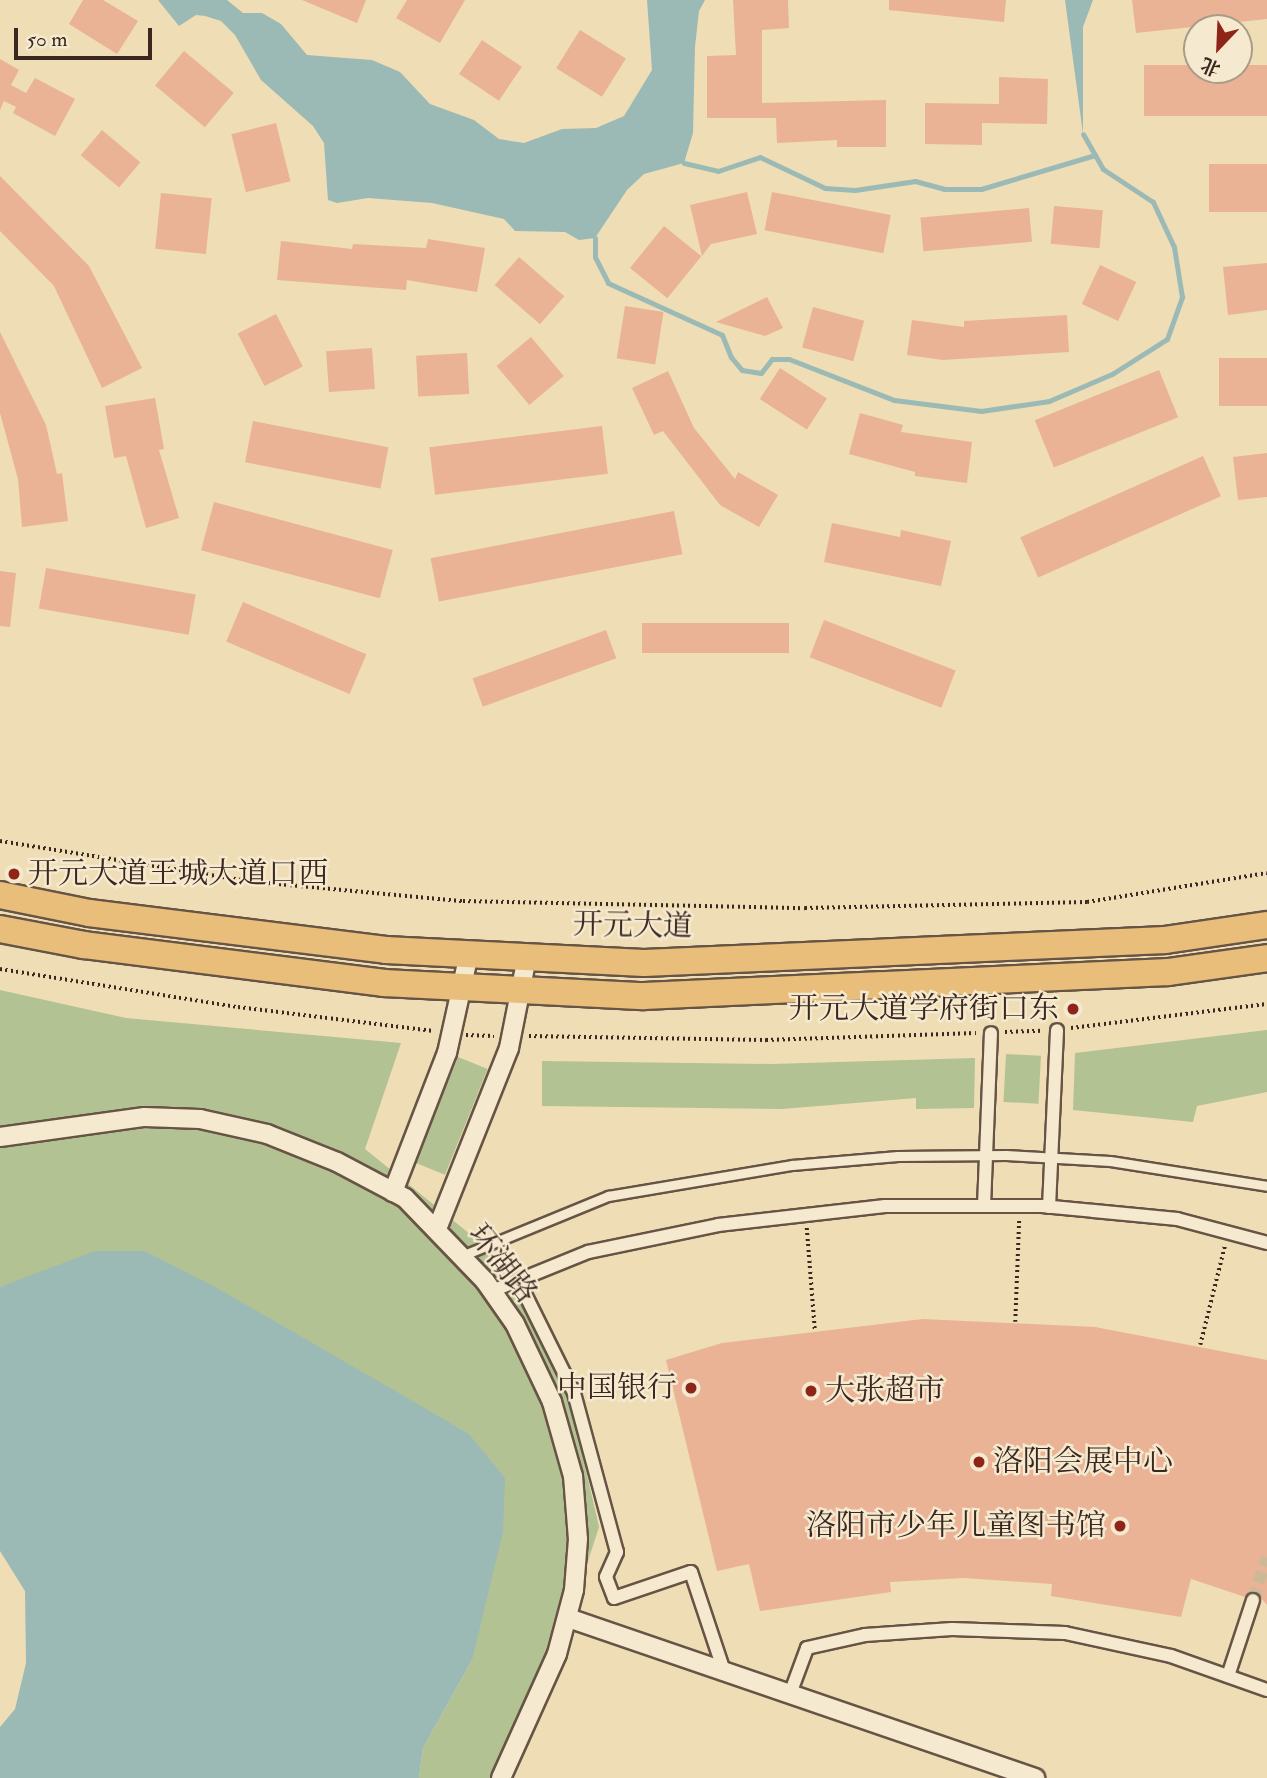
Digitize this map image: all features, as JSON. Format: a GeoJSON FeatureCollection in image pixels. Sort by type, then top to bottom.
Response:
{"type":"FeatureCollection","features":[{"type":"Feature","properties":{"kind":"main road","name":"开元大道"},"geometry":{"type":"LineString","coordinates":[[0,895],[103,914],[386,950],[644,963],[908,954],[1165,940],[1267,925]]}},
{"type":"Feature","properties":{"kind":"main road"},"geometry":{"type":"LineString","coordinates":[[0,929],[138,952],[384,983],[644,996],[909,987],[1168,972],[1267,958]]}},
{"type":"Feature","properties":{"kind":"street"},"geometry":{"type":"LineString","coordinates":[[393,1192],[452,1033],[469,954]]}},
{"type":"Feature","properties":{"kind":"street"},"geometry":{"type":"LineString","coordinates":[[438,1229],[512,1036],[527,957]]}},
{"type":"Feature","properties":{"kind":"street"},"geometry":{"type":"LineString","coordinates":[[1049,1207],[1057,1030]]}},
{"type":"Feature","properties":{"kind":"street"},"geometry":{"type":"LineString","coordinates":[[984,1206],[991,1033]]}},
{"type":"Feature","properties":{"kind":"street","name":"环湖路"},"geometry":{"type":"LineString","coordinates":[[0,1137],[145,1117],[200,1119],[267,1134],[337,1162],[393,1192],[438,1229],[464,1255],[492,1291],[540,1371],[573,1476],[578,1539],[568,1618],[557,1654],[501,1778]]}},
{"type":"Feature","properties":{"kind":"street"},"geometry":{"type":"LineString","coordinates":[[492,1291],[588,1252],[718,1225],[885,1206],[1049,1207],[1177,1219],[1267,1243]]}},
{"type":"Feature","properties":{"kind":"street"},"geometry":{"type":"LineString","coordinates":[[518,1280],[575,1393],[617,1552],[606,1577],[614,1598],[691,1572],[724,1671]]}},
{"type":"Feature","properties":{"kind":"street"},"geometry":{"type":"LineString","coordinates":[[1228,1676],[1253,1600]]}},
{"type":"Feature","properties":{"kind":"street"},"geometry":{"type":"LineString","coordinates":[[568,1618],[1035,1778]]}},
{"type":"Feature","properties":{"kind":"street"},"geometry":{"type":"LineString","coordinates":[[790,1694],[807,1648],[865,1635],[952,1629],[1065,1633],[1171,1657],[1267,1690]]}},
{"type":"Feature","properties":{"kind":"lane"},"geometry":{"type":"LineString","coordinates":[[464,1255],[608,1196],[682,1181],[898,1156],[986,1155],[1110,1161],[1267,1186]]}},
{"type":"Feature","properties":{"kind":"path"},"geometry":{"type":"LineString","coordinates":[[0,841],[246,881],[463,901],[805,908],[1087,902],[1267,873]]}},
{"type":"Feature","properties":{"kind":"path"},"geometry":{"type":"LineString","coordinates":[[0,969],[238,1007],[452,1033],[512,1036],[766,1040],[991,1033],[1057,1030],[1267,1003]]}},
{"type":"Feature","properties":{"kind":"path"},"geometry":{"type":"LineString","coordinates":[[1015,1322],[1019,1206]]}},
{"type":"Feature","properties":{"kind":"path"},"geometry":{"type":"LineString","coordinates":[[806,1215],[815,1330]]}},
{"type":"Feature","properties":{"kind":"path"},"geometry":{"type":"LineString","coordinates":[[1200,1345],[1228,1232]]}},
{"type":"Feature","properties":{"kind":"green space"},"geometry":{"type":"Polygon","coordinates":[[[0,990],[126,1018],[401,1043],[365,1149],[502,1260],[569,1397],[599,1527],[570,1617],[506,1778],[419,1778],[423,1748],[472,1660],[468,1433],[145,1251],[0,1287],[0,990]]]}},
{"type":"Feature","properties":{"kind":"green space"},"geometry":{"type":"Polygon","coordinates":[[[1267,1030],[1267,1092],[1197,1106],[1193,1122],[1073,1110],[1075,1053],[1267,1030]]]}},
{"type":"Feature","properties":{"kind":"green space"},"geometry":{"type":"Polygon","coordinates":[[[1006,1054],[1041,1056],[1038,1104],[1003,1102],[1006,1054]]]}},
{"type":"Feature","properties":{"kind":"green space"},"geometry":{"type":"Polygon","coordinates":[[[458,1057],[488,1069],[445,1175],[415,1163],[458,1057]]]}},
{"type":"Feature","properties":{"kind":"green space"},"geometry":{"type":"Polygon","coordinates":[[[975,1058],[974,1108],[916,1109],[916,1098],[782,1109],[542,1106],[542,1061],[772,1064],[975,1058]]]}},
{"type":"Feature","properties":{"kind":"water"},"geometry":{"type":"Polygon","coordinates":[[[158,0],[227,0],[243,13],[262,13],[281,24],[307,55],[372,60],[400,72],[430,104],[474,120],[499,139],[524,143],[562,129],[596,128],[624,116],[652,70],[647,0],[705,0],[699,11],[695,47],[693,133],[684,163],[644,174],[627,190],[595,238],[579,240],[565,232],[515,231],[504,219],[432,203],[368,198],[337,203],[328,200],[324,143],[313,126],[261,80],[235,35],[221,21],[205,16],[196,15],[179,26],[158,0]]]}},
{"type":"Feature","properties":{"kind":"water"},"geometry":{"type":"Polygon","coordinates":[[[1065,0],[1093,0],[1083,27],[1083,134],[1065,0]]]}},
{"type":"Feature","properties":{"kind":"water"},"geometry":{"type":"Polygon","coordinates":[[[95,1251],[145,1251],[217,1288],[468,1433],[505,1478],[503,1532],[472,1660],[423,1748],[419,1778],[0,1778],[0,1727],[15,1709],[26,1663],[25,1591],[0,1551],[0,1287],[95,1251]]]}},
{"type":"Feature","properties":{"kind":"building"},"geometry":{"type":"Polygon","coordinates":[[[83,0],[103,0],[138,21],[117,54],[69,24],[83,0]]]}},
{"type":"Feature","properties":{"kind":"building"},"geometry":{"type":"Polygon","coordinates":[[[302,0],[366,0],[357,23],[302,0]]]}},
{"type":"Feature","properties":{"kind":"building"},"geometry":{"type":"Polygon","coordinates":[[[407,0],[465,0],[440,43],[396,18],[407,0]]]}},
{"type":"Feature","properties":{"kind":"building"},"geometry":{"type":"Polygon","coordinates":[[[733,0],[788,0],[789,28],[762,30],[762,103],[886,100],[886,147],[837,147],[837,140],[777,143],[776,118],[707,118],[707,56],[736,55],[733,0]]]}},
{"type":"Feature","properties":{"kind":"building"},"geometry":{"type":"Polygon","coordinates":[[[889,0],[1006,0],[1004,22],[889,10],[889,0]]]}},
{"type":"Feature","properties":{"kind":"building"},"geometry":{"type":"Polygon","coordinates":[[[1132,0],[1267,0],[1267,19],[1253,20],[1253,14],[1183,14],[1183,28],[1136,33],[1132,0]]]}},
{"type":"Feature","properties":{"kind":"building"},"geometry":{"type":"Polygon","coordinates":[[[580,30],[626,59],[602,97],[556,68],[580,30]]]}},
{"type":"Feature","properties":{"kind":"building"},"geometry":{"type":"Polygon","coordinates":[[[482,40],[522,67],[499,101],[459,74],[482,40]]]}},
{"type":"Feature","properties":{"kind":"building"},"geometry":{"type":"Polygon","coordinates":[[[184,51],[234,93],[205,127],[155,85],[184,51]]]}},
{"type":"Feature","properties":{"kind":"building"},"geometry":{"type":"Polygon","coordinates":[[[0,59],[19,70],[11,85],[26,93],[35,78],[75,99],[55,136],[13,113],[16,107],[4,101],[0,110],[0,59]]]}},
{"type":"Feature","properties":{"kind":"building"},"geometry":{"type":"Polygon","coordinates":[[[1144,65],[1183,65],[1183,84],[1253,84],[1253,65],[1267,65],[1267,116],[1144,116],[1144,65]]]}},
{"type":"Feature","properties":{"kind":"building"},"geometry":{"type":"Polygon","coordinates":[[[999,77],[1048,79],[1047,124],[982,123],[982,145],[925,144],[925,103],[999,104],[999,77]]]}},
{"type":"Feature","properties":{"kind":"building"},"geometry":{"type":"Polygon","coordinates":[[[276,123],[291,181],[246,192],[231,134],[276,123]]]}},
{"type":"Feature","properties":{"kind":"building"},"geometry":{"type":"Polygon","coordinates":[[[102,130],[140,162],[119,187],[81,155],[102,130]]]}},
{"type":"Feature","properties":{"kind":"building"},"geometry":{"type":"Polygon","coordinates":[[[1209,164],[1267,164],[1267,212],[1209,212],[1209,164]]]}},
{"type":"Feature","properties":{"kind":"building"},"geometry":{"type":"Polygon","coordinates":[[[0,176],[89,266],[142,368],[102,388],[54,286],[0,231],[0,176]]]}},
{"type":"Feature","properties":{"kind":"building"},"geometry":{"type":"Polygon","coordinates":[[[747,192],[757,234],[711,244],[702,256],[690,205],[747,192]]]}},
{"type":"Feature","properties":{"kind":"building"},"geometry":{"type":"Polygon","coordinates":[[[772,192],[891,215],[883,253],[765,230],[772,192]]]}},
{"type":"Feature","properties":{"kind":"building"},"geometry":{"type":"Polygon","coordinates":[[[161,193],[212,198],[206,254],[155,249],[161,193]]]}},
{"type":"Feature","properties":{"kind":"building"},"geometry":{"type":"Polygon","coordinates":[[[1054,206],[1103,210],[1100,248],[1051,244],[1054,206]]]}},
{"type":"Feature","properties":{"kind":"building"},"geometry":{"type":"Polygon","coordinates":[[[1029,208],[1032,242],[923,251],[920,217],[1029,208]]]}},
{"type":"Feature","properties":{"kind":"building"},"geometry":{"type":"Polygon","coordinates":[[[664,226],[701,256],[667,298],[630,268],[664,226]]]}},
{"type":"Feature","properties":{"kind":"building"},"geometry":{"type":"Polygon","coordinates":[[[428,239],[485,248],[477,292],[407,280],[406,290],[277,280],[281,241],[352,249],[353,244],[426,248],[428,239]]]}},
{"type":"Feature","properties":{"kind":"building"},"geometry":{"type":"Polygon","coordinates":[[[519,257],[564,296],[540,324],[495,285],[519,257]]]}},
{"type":"Feature","properties":{"kind":"building"},"geometry":{"type":"Polygon","coordinates":[[[1267,263],[1267,310],[1228,315],[1223,267],[1267,263]]]}},
{"type":"Feature","properties":{"kind":"building"},"geometry":{"type":"Polygon","coordinates":[[[1100,265],[1136,282],[1118,321],[1082,304],[1100,265]]]}},
{"type":"Feature","properties":{"kind":"building"},"geometry":{"type":"Polygon","coordinates":[[[767,297],[783,328],[765,336],[716,322],[767,297]]]}},
{"type":"Feature","properties":{"kind":"building"},"geometry":{"type":"Polygon","coordinates":[[[625,306],[664,312],[655,364],[617,358],[625,306]]]}},
{"type":"Feature","properties":{"kind":"building"},"geometry":{"type":"Polygon","coordinates":[[[813,307],[864,321],[853,361],[802,348],[813,307]]]}},
{"type":"Feature","properties":{"kind":"building"},"geometry":{"type":"Polygon","coordinates":[[[276,314],[303,367],[264,386],[238,334],[276,314]]]}},
{"type":"Feature","properties":{"kind":"building"},"geometry":{"type":"Polygon","coordinates":[[[1067,315],[1069,352],[943,360],[907,355],[912,320],[964,327],[964,321],[1067,315]]]}},
{"type":"Feature","properties":{"kind":"building"},"geometry":{"type":"Polygon","coordinates":[[[0,332],[46,425],[57,474],[62,473],[68,521],[22,527],[18,479],[0,413],[0,332]]]}},
{"type":"Feature","properties":{"kind":"building"},"geometry":{"type":"Polygon","coordinates":[[[531,337],[564,376],[529,405],[497,366],[531,337]]]}},
{"type":"Feature","properties":{"kind":"building"},"geometry":{"type":"Polygon","coordinates":[[[372,348],[375,389],[329,392],[326,351],[372,348]]]}},
{"type":"Feature","properties":{"kind":"building"},"geometry":{"type":"Polygon","coordinates":[[[467,353],[469,394],[418,397],[416,356],[467,353]]]}},
{"type":"Feature","properties":{"kind":"building"},"geometry":{"type":"Polygon","coordinates":[[[1219,358],[1267,358],[1267,406],[1219,406],[1219,358]]]}},
{"type":"Feature","properties":{"kind":"building"},"geometry":{"type":"Polygon","coordinates":[[[780,368],[827,398],[807,430],[760,399],[780,368]]]}},
{"type":"Feature","properties":{"kind":"building"},"geometry":{"type":"Polygon","coordinates":[[[1159,370],[1178,417],[1054,467],[1035,420],[1159,370]]]}},
{"type":"Feature","properties":{"kind":"building"},"geometry":{"type":"Polygon","coordinates":[[[668,371],[694,428],[735,479],[738,472],[778,495],[759,527],[720,505],[663,431],[654,435],[632,388],[668,371]]]}},
{"type":"Feature","properties":{"kind":"building"},"geometry":{"type":"Polygon","coordinates":[[[155,398],[164,449],[159,450],[179,518],[146,528],[126,456],[114,458],[105,406],[155,398]]]}},
{"type":"Feature","properties":{"kind":"building"},"geometry":{"type":"Polygon","coordinates":[[[860,413],[903,425],[901,432],[972,442],[967,483],[915,476],[915,472],[849,454],[860,413]]]}},
{"type":"Feature","properties":{"kind":"building"},"geometry":{"type":"Polygon","coordinates":[[[253,421],[388,447],[380,489],[245,462],[253,421]]]}},
{"type":"Feature","properties":{"kind":"building"},"geometry":{"type":"Polygon","coordinates":[[[602,426],[608,474],[435,495],[429,447],[602,426]]]}},
{"type":"Feature","properties":{"kind":"building"},"geometry":{"type":"Polygon","coordinates":[[[1267,453],[1267,497],[1238,500],[1233,457],[1267,453]]]}},
{"type":"Feature","properties":{"kind":"building"},"geometry":{"type":"Polygon","coordinates":[[[1203,456],[1221,496],[1038,578],[1020,537],[1203,456]]]}},
{"type":"Feature","properties":{"kind":"building"},"geometry":{"type":"Polygon","coordinates":[[[214,502],[393,550],[380,598],[201,550],[214,502]]]}},
{"type":"Feature","properties":{"kind":"building"},"geometry":{"type":"Polygon","coordinates":[[[674,511],[682,554],[439,602],[431,558],[674,511]]]}},
{"type":"Feature","properties":{"kind":"building"},"geometry":{"type":"Polygon","coordinates":[[[832,523],[900,537],[901,530],[951,541],[941,586],[824,562],[832,523]]]}},
{"type":"Feature","properties":{"kind":"building"},"geometry":{"type":"Polygon","coordinates":[[[46,568],[196,594],[189,635],[39,608],[46,568]]]}},
{"type":"Feature","properties":{"kind":"building"},"geometry":{"type":"Polygon","coordinates":[[[0,571],[16,573],[10,627],[0,626],[0,571]]]}},
{"type":"Feature","properties":{"kind":"building"},"geometry":{"type":"Polygon","coordinates":[[[243,602],[366,654],[350,694],[226,642],[243,602]]]}},
{"type":"Feature","properties":{"kind":"building"},"geometry":{"type":"Polygon","coordinates":[[[824,620],[956,671],[941,708],[810,657],[824,620]]]}},
{"type":"Feature","properties":{"kind":"building"},"geometry":{"type":"Polygon","coordinates":[[[642,623],[789,623],[789,653],[642,653],[642,623]]]}},
{"type":"Feature","properties":{"kind":"building"},"geometry":{"type":"Polygon","coordinates":[[[606,630],[616,658],[483,707],[473,679],[606,630]]]}},
{"type":"Feature","properties":{"kind":"building","name":"洛阳会展中心"},"geometry":{"type":"Polygon","coordinates":[[[923,1319],[1095,1327],[1267,1360],[1267,1605],[1256,1592],[1245,1597],[1191,1579],[1181,1617],[1051,1596],[1052,1584],[964,1578],[890,1582],[891,1592],[760,1611],[749,1564],[717,1571],[666,1360],[722,1343],[923,1319]]]}},
{"type":"Feature","properties":{"kind":"waterway"},"geometry":{"type":"LineString","coordinates":[[595,238],[595,257],[608,283],[722,335],[731,357],[742,370],[761,373],[772,359],[789,359],[894,400],[981,411],[1049,401],[1112,374],[1167,339],[1182,297],[1174,247],[1153,202],[1103,169],[1083,134]]}},
{"type":"Feature","properties":{"kind":"waterway"},"geometry":{"type":"LineString","coordinates":[[684,163],[718,171],[760,157],[825,188],[855,190],[915,181],[944,189],[981,189],[1095,155]]}},
{"type":"Feature","properties":{"kind":"tunnel"},"geometry":{"type":"LineString","coordinates":[[1253,1600],[1267,1557]]}},
{"type":"Feature","properties":{"kind":"place","name":"开元大道王城大道口西"},"geometry":{"type":"Point","coordinates":[14,874]}},
{"type":"Feature","properties":{"kind":"place","name":"开元大道学府街口东"},"geometry":{"type":"Point","coordinates":[1073,1009]}},
{"type":"Feature","properties":{"kind":"place","name":"中国银行"},"geometry":{"type":"Point","coordinates":[691,1388]}},
{"type":"Feature","properties":{"kind":"place","name":"大张超市"},"geometry":{"type":"Point","coordinates":[811,1391]}},
{"type":"Feature","properties":{"kind":"place","name":"洛阳会展中心"},"geometry":{"type":"Point","coordinates":[979,1462]}},
{"type":"Feature","properties":{"kind":"place","name":"洛阳市少年儿童图书馆"},"geometry":{"type":"Point","coordinates":[1120,1526]}}]}
